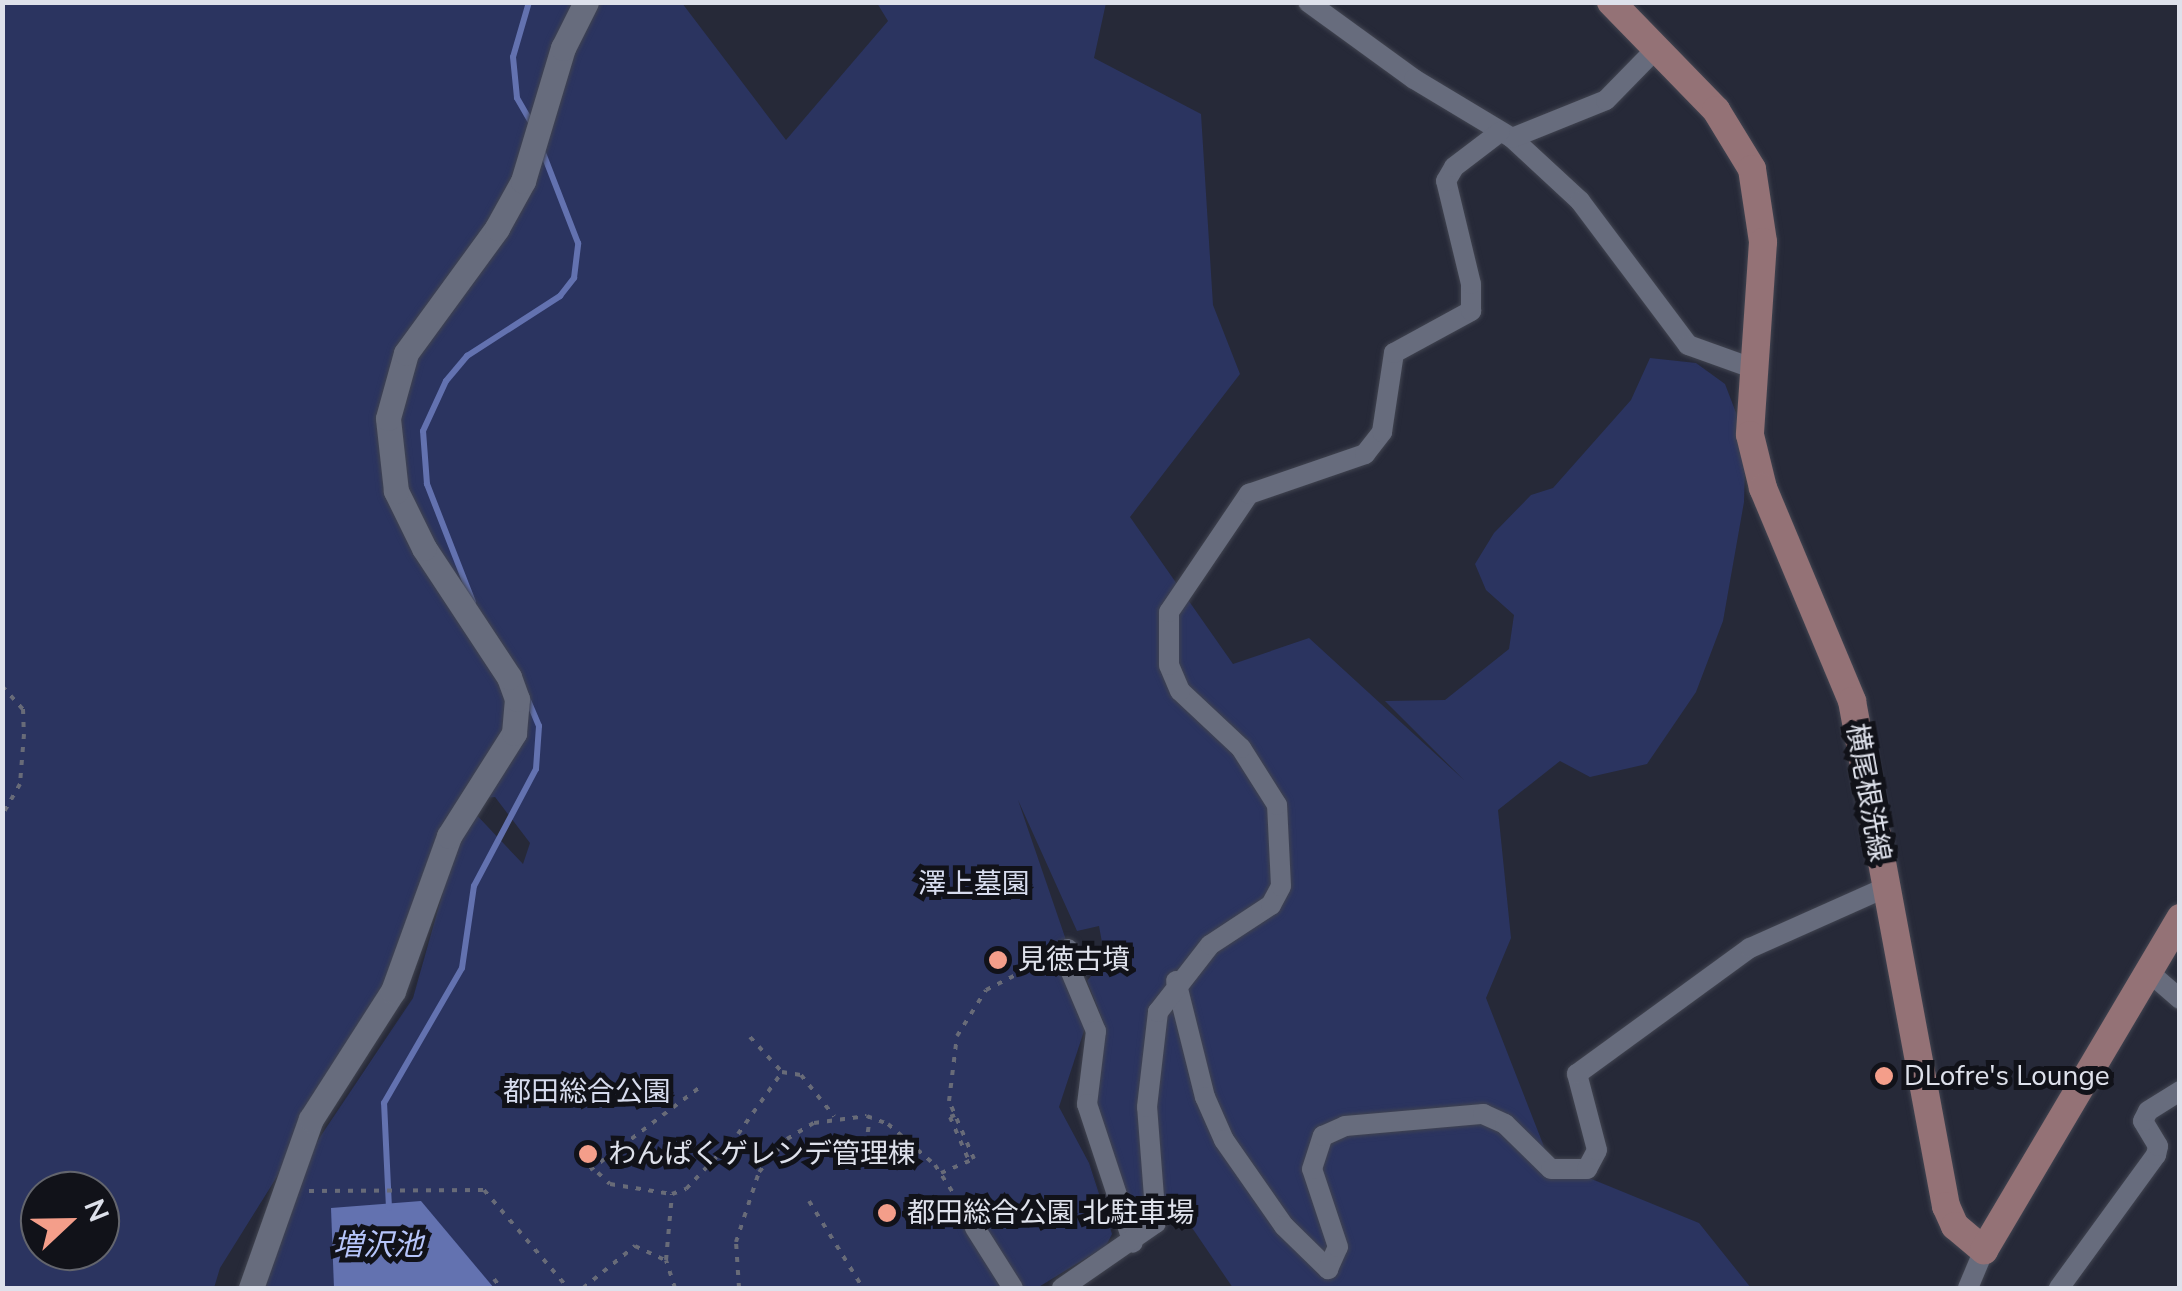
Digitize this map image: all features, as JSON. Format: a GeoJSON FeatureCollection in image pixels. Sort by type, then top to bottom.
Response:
{"type":"FeatureCollection","features":[{"type":"Feature","properties":{"kind":"main road","name":"横尾根洗線"},"geometry":{"type":"LineString","coordinates":[[1611,2],[1716,110],[1752,168],[1763,242],[1750,435],[1759,470],[1852,701],[1946,1206],[1954,1226],[1984,1250]]}},
{"type":"Feature","properties":{"kind":"main road"},"geometry":{"type":"LineString","coordinates":[[1984,1250],[2180,918]]}},
{"type":"Feature","properties":{"kind":"street"},"geometry":{"type":"LineString","coordinates":[[251,1288],[311,1119],[392,991],[448,836],[514,733],[517,699],[509,677],[424,548],[396,491],[388,418],[406,354],[498,228],[522,181],[563,48],[586,2]]}},
{"type":"Feature","properties":{"kind":"street"},"geometry":{"type":"LineString","coordinates":[[1308,2],[1506,135],[1580,201],[1688,345],[1755,370]]}},
{"type":"Feature","properties":{"kind":"street"},"geometry":{"type":"LineString","coordinates":[[1062,1288],[1152,1230],[1159,1215],[1148,1121],[1149,1053],[1158,1012],[1176,981],[1210,945],[1271,905],[1283,862],[1277,805],[1263,776],[1191,704],[1171,674],[1169,612],[1249,494],[1366,454],[1382,432],[1394,352],[1471,311],[1471,284],[1446,182],[1454,167],[1506,135],[1606,100],[1657,48]]}},
{"type":"Feature","properties":{"kind":"street"},"geometry":{"type":"LineString","coordinates":[[1176,981],[1205,1096],[1224,1140],[1284,1226],[1328,1269],[1336,1263],[1338,1247],[1312,1168],[1323,1136],[1346,1126],[1482,1114],[1505,1124],[1551,1169],[1588,1169],[1597,1150],[1577,1074],[1750,948],[1885,888]]}},
{"type":"Feature","properties":{"kind":"street"},"geometry":{"type":"LineString","coordinates":[[1065,951],[1096,1031],[1087,1104],[1133,1243]]}},
{"type":"Feature","properties":{"kind":"street"},"geometry":{"type":"LineString","coordinates":[[2150,972],[2180,999]]}},
{"type":"Feature","properties":{"kind":"street"},"geometry":{"type":"LineString","coordinates":[[2059,1288],[2156,1155],[2158,1146],[2142,1121],[2148,1111],[2180,1091]]}},
{"type":"Feature","properties":{"kind":"street"},"geometry":{"type":"LineString","coordinates":[[975,1228],[1013,1288]]}},
{"type":"Feature","properties":{"kind":"street"},"geometry":{"type":"LineString","coordinates":[[1968,1288],[1984,1250]]}},
{"type":"Feature","properties":{"kind":"path"},"geometry":{"type":"LineString","coordinates":[[2,686],[23,709],[24,734],[20,784],[2,815]]}},
{"type":"Feature","properties":{"kind":"path"},"geometry":{"type":"LineString","coordinates":[[941,1174],[969,1162],[947,1085],[957,1036],[986,990],[1065,951]]}},
{"type":"Feature","properties":{"kind":"path"},"geometry":{"type":"LineString","coordinates":[[750,1037],[782,1072],[800,1075],[834,1116]]}},
{"type":"Feature","properties":{"kind":"path"},"geometry":{"type":"LineString","coordinates":[[579,1155],[590,1170],[610,1184],[672,1194],[686,1189],[738,1134],[782,1072]]}},
{"type":"Feature","properties":{"kind":"path"},"geometry":{"type":"LineString","coordinates":[[590,1170],[703,1085]]}},
{"type":"Feature","properties":{"kind":"path"},"geometry":{"type":"LineString","coordinates":[[739,1288],[736,1242],[759,1172],[787,1139],[834,1116],[870,1117],[914,1143],[941,1174],[975,1228]]}},
{"type":"Feature","properties":{"kind":"path"},"geometry":{"type":"LineString","coordinates":[[866,1146],[870,1117]]}},
{"type":"Feature","properties":{"kind":"path"},"geometry":{"type":"LineString","coordinates":[[318,1191],[473,1189],[502,1204],[568,1288]]}},
{"type":"Feature","properties":{"kind":"path"},"geometry":{"type":"LineString","coordinates":[[672,1194],[666,1260],[675,1288]]}},
{"type":"Feature","properties":{"kind":"path"},"geometry":{"type":"LineString","coordinates":[[809,1202],[863,1288]]}},
{"type":"Feature","properties":{"kind":"path"},"geometry":{"type":"LineString","coordinates":[[583,1288],[635,1246],[666,1260]]}},
{"type":"Feature","properties":{"kind":"path"},"geometry":{"type":"LineString","coordinates":[[494,1278],[502,1288]]}},
{"type":"Feature","properties":{"kind":"green space"},"geometry":{"type":"Polygon","coordinates":[[[3,3],[682,3],[786,140],[888,21],[877,3],[1106,3],[1094,58],[1201,114],[1213,305],[1240,374],[1130,517],[1233,664],[1309,638],[1464,780],[1385,701],[1445,700],[1509,649],[1514,615],[1486,590],[1475,564],[1494,533],[1531,495],[1553,488],[1631,400],[1650,358],[1696,363],[1725,384],[1746,439],[1744,502],[1723,621],[1696,692],[1647,764],[1590,777],[1560,761],[1498,810],[1511,938],[1486,998],[1550,1162],[1699,1223],[1751,1288],[1233,1288],[1182,1213],[1132,1222],[1095,1105],[1106,1029],[1087,981],[1105,959],[1099,926],[1077,931],[1018,800],[1066,940],[1052,950],[1085,1028],[1059,1107],[1089,1163],[1112,1234],[1106,1246],[1037,1288],[264,1288],[312,1149],[413,998],[462,824],[393,991],[220,1268],[214,1288],[3,1288],[3,3]],[[495,797],[473,799],[469,807],[523,864],[530,843],[495,797]]]}},
{"type":"Feature","properties":{"kind":"water","name":"増沢池"},"geometry":{"type":"Polygon","coordinates":[[[421,1201],[494,1288],[334,1288],[331,1208],[421,1201]]]}},
{"type":"Feature","properties":{"kind":"waterway"},"geometry":{"type":"LineString","coordinates":[[529,2],[513,57],[517,98],[532,124]]}},
{"type":"Feature","properties":{"kind":"waterway"},"geometry":{"type":"LineString","coordinates":[[473,602],[427,484],[423,431],[446,381],[467,356],[560,296],[574,278],[578,243],[542,150]]}},
{"type":"Feature","properties":{"kind":"waterway"},"geometry":{"type":"LineString","coordinates":[[389,1208],[384,1103],[462,968],[474,886],[536,769],[539,726],[526,696]]}},
{"type":"Feature","properties":{"kind":"place","name":"見徳古墳"},"geometry":{"type":"Point","coordinates":[998,960]}},
{"type":"Feature","properties":{"kind":"place","name":"DLofre's Lounge"},"geometry":{"type":"Point","coordinates":[1884,1076]}},
{"type":"Feature","properties":{"kind":"place","name":"わんぱくゲレンデ管理棟"},"geometry":{"type":"Point","coordinates":[588,1154]}},
{"type":"Feature","properties":{"kind":"place","name":"都田総合公園 北駐車場"},"geometry":{"type":"Point","coordinates":[887,1213]}},
{"type":"Feature","properties":{"kind":"park label","name":"澤上墓園"},"geometry":{"type":"Point","coordinates":[974,884]}},
{"type":"Feature","properties":{"kind":"park label","name":"都田総合公園"},"geometry":{"type":"Point","coordinates":[587,1092]}}]}
